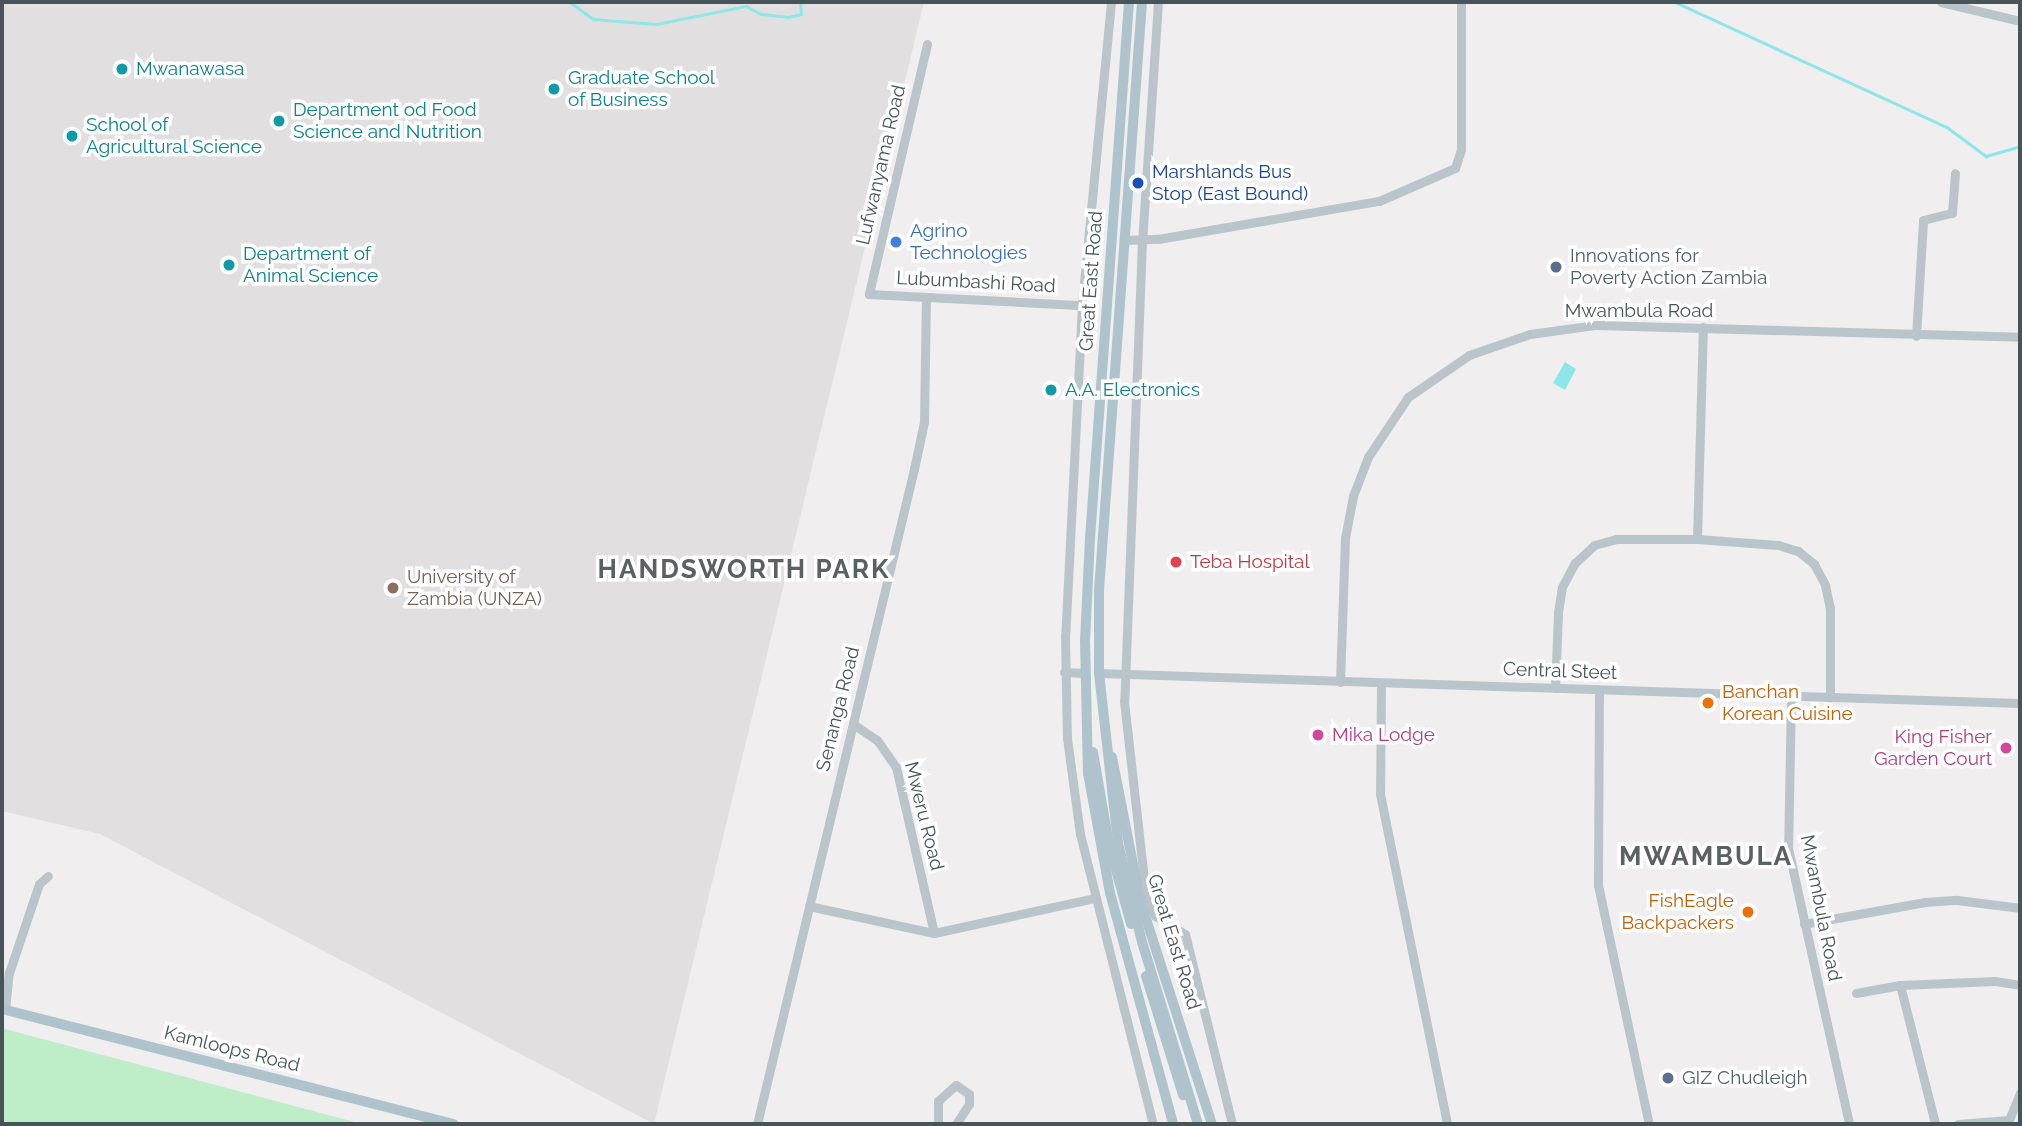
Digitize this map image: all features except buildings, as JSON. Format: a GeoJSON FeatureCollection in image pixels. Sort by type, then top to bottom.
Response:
{"type":"FeatureCollection","features":[{"type":"Feature","properties":{"kind":"main road","name":"Great East Road"},"geometry":{"type":"LineString","coordinates":[[1129,2],[1090,538],[1085,673],[1090,730],[1109,845],[1191,1124]]}},
{"type":"Feature","properties":{"kind":"main road","name":"Great East Road"},"geometry":{"type":"LineString","coordinates":[[1142,2],[1099,591],[1098,673],[1118,843],[1142,942],[1198,1124]]}},
{"type":"Feature","properties":{"kind":"main road","name":"Great East Road"},"geometry":{"type":"LineString","coordinates":[[1103,727],[1115,768],[1140,900],[1212,1124]]}},
{"type":"Feature","properties":{"kind":"main road","name":"Great East Road"},"geometry":{"type":"LineString","coordinates":[[1090,730],[1088,773],[1101,855],[1173,1124]]}},
{"type":"Feature","properties":{"kind":"main road","name":"Kamloops Road"},"geometry":{"type":"LineString","coordinates":[[3,1009],[454,1124]]}},
{"type":"Feature","properties":{"kind":"street"},"geometry":{"type":"LineString","coordinates":[[1111,2],[1082,305],[1065,672],[1072,791],[1094,898],[1153,1124]]}},
{"type":"Feature","properties":{"kind":"street"},"geometry":{"type":"LineString","coordinates":[[1158,2],[1142,241],[1124,672],[1146,898],[1155,916],[1185,933],[1232,1124]]}},
{"type":"Feature","properties":{"kind":"street"},"geometry":{"type":"LineString","coordinates":[[1124,240],[1142,241],[1379,201],[1455,168],[1461,150],[1461,2]]}},
{"type":"Feature","properties":{"kind":"street"},"geometry":{"type":"LineString","coordinates":[[1941,2],[2020,21]]}},
{"type":"Feature","properties":{"kind":"street","name":"Lufwanyama Road"},"geometry":{"type":"LineString","coordinates":[[869,294],[927,44]]}},
{"type":"Feature","properties":{"kind":"street"},"geometry":{"type":"LineString","coordinates":[[1916,336],[1923,220],[1952,213],[1955,173]]}},
{"type":"Feature","properties":{"kind":"street","name":"Lubumbashi Road"},"geometry":{"type":"LineString","coordinates":[[869,294],[1082,305]]}},
{"type":"Feature","properties":{"kind":"street","name":"Senanga Road"},"geometry":{"type":"LineString","coordinates":[[757,1124],[923,422],[926,298]]}},
{"type":"Feature","properties":{"kind":"street","name":"Mwambula Road"},"geometry":{"type":"LineString","coordinates":[[1340,682],[1345,538],[1353,496],[1368,457],[1408,397],[1469,355],[1531,334],[1596,325],[2020,337]]}},
{"type":"Feature","properties":{"kind":"street"},"geometry":{"type":"LineString","coordinates":[[1697,539],[1703,327]]}},
{"type":"Feature","properties":{"kind":"street"},"geometry":{"type":"LineString","coordinates":[[1555,688],[1558,612],[1562,587],[1575,563],[1594,545],[1616,539],[1697,539],[1778,545],[1798,551],[1814,564],[1825,585],[1830,608],[1830,698]]}},
{"type":"Feature","properties":{"kind":"street"},"geometry":{"type":"LineString","coordinates":[[1065,672],[1085,673]]}},
{"type":"Feature","properties":{"kind":"street","name":"Central Steet"},"geometry":{"type":"LineString","coordinates":[[1098,673],[2020,703]]}},
{"type":"Feature","properties":{"kind":"street"},"geometry":{"type":"LineString","coordinates":[[1381,684],[1380,794],[1447,1124]]}},
{"type":"Feature","properties":{"kind":"street"},"geometry":{"type":"LineString","coordinates":[[1599,690],[1598,885],[1648,1124]]}},
{"type":"Feature","properties":{"kind":"street","name":"Mwambula Road"},"geometry":{"type":"LineString","coordinates":[[1791,696],[1788,848],[1849,1124]]}},
{"type":"Feature","properties":{"kind":"street","name":"Mweru Road"},"geometry":{"type":"LineString","coordinates":[[853,724],[877,740],[895,767],[934,933]]}},
{"type":"Feature","properties":{"kind":"street"},"geometry":{"type":"LineString","coordinates":[[3,1009],[9,973],[40,884],[48,876]]}},
{"type":"Feature","properties":{"kind":"street"},"geometry":{"type":"LineString","coordinates":[[809,906],[934,933],[1094,898]]}},
{"type":"Feature","properties":{"kind":"street"},"geometry":{"type":"LineString","coordinates":[[1804,924],[1925,901],[2020,908]]}},
{"type":"Feature","properties":{"kind":"street"},"geometry":{"type":"LineString","coordinates":[[1856,993],[1900,985],[2020,985]]}},
{"type":"Feature","properties":{"kind":"street"},"geometry":{"type":"LineString","coordinates":[[1900,985],[1936,1124]]}},
{"type":"Feature","properties":{"kind":"street"},"geometry":{"type":"LineString","coordinates":[[938,1124],[938,1101],[956,1085],[969,1094],[969,1104],[956,1124]]}},
{"type":"Feature","properties":{"kind":"street"},"geometry":{"type":"LineString","coordinates":[[1958,1124],[2009,1122],[2020,1093]]}},
{"type":"Feature","properties":{"kind":"shaded area","name":"University of Zambia (UNZA)"},"geometry":{"type":"Polygon","coordinates":[[[2,2],[924,2],[654,1124],[100,834],[2,811],[2,2]]]}},
{"type":"Feature","properties":{"kind":"green space"},"geometry":{"type":"Polygon","coordinates":[[[2,1028],[5,1029],[362,1124],[2,1124],[2,1028]]]}},
{"type":"Feature","properties":{"kind":"water"},"geometry":{"type":"Polygon","coordinates":[[[1565,362],[1576,369],[1565,390],[1553,383],[1565,362]]]}},
{"type":"Feature","properties":{"kind":"waterway"},"geometry":{"type":"LineString","coordinates":[[570,2],[593,19],[656,24],[746,6],[761,14],[788,17],[801,14],[800,2]]}},
{"type":"Feature","properties":{"kind":"waterway"},"geometry":{"type":"LineString","coordinates":[[1675,2],[1947,127],[1986,156],[2020,146]]}},
{"type":"Feature","properties":{"kind":"place","name":"Mwanawasa"},"geometry":{"type":"Point","coordinates":[122,69]}},
{"type":"Feature","properties":{"kind":"place","name":"Graduate School of Business"},"geometry":{"type":"Point","coordinates":[554,89]}},
{"type":"Feature","properties":{"kind":"place","name":"Department od Food Science and Nutrition"},"geometry":{"type":"Point","coordinates":[279,121]}},
{"type":"Feature","properties":{"kind":"place","name":"School of Agricultural Science"},"geometry":{"type":"Point","coordinates":[72,136]}},
{"type":"Feature","properties":{"kind":"place","name":"Marshlands Bus Stop (East Bound)"},"geometry":{"type":"Point","coordinates":[1138,183]}},
{"type":"Feature","properties":{"kind":"place","name":"Agrino Technologies"},"geometry":{"type":"Point","coordinates":[896,242]}},
{"type":"Feature","properties":{"kind":"place","name":"Department of Animal Science"},"geometry":{"type":"Point","coordinates":[229,265]}},
{"type":"Feature","properties":{"kind":"place","name":"Innovations for Poverty Action Zambia"},"geometry":{"type":"Point","coordinates":[1556,267]}},
{"type":"Feature","properties":{"kind":"place","name":"A.A. Electronics"},"geometry":{"type":"Point","coordinates":[1051,390]}},
{"type":"Feature","properties":{"kind":"place","name":"Teba Hospital"},"geometry":{"type":"Point","coordinates":[1176,562]}},
{"type":"Feature","properties":{"kind":"place","name":"University of Zambia (UNZA)"},"geometry":{"type":"Point","coordinates":[393,588]}},
{"type":"Feature","properties":{"kind":"place","name":"Banchan Korean Cuisine"},"geometry":{"type":"Point","coordinates":[1708,703]}},
{"type":"Feature","properties":{"kind":"place","name":"Mika Lodge"},"geometry":{"type":"Point","coordinates":[1318,735]}},
{"type":"Feature","properties":{"kind":"place","name":"King Fisher Garden Court"},"geometry":{"type":"Point","coordinates":[2006,748]}},
{"type":"Feature","properties":{"kind":"place","name":"FishEagle Backpackers"},"geometry":{"type":"Point","coordinates":[1748,912]}},
{"type":"Feature","properties":{"kind":"place","name":"GIZ Chudleigh"},"geometry":{"type":"Point","coordinates":[1668,1078]}},
{"type":"Feature","properties":{"kind":"district","name":"HANDSWORTH PARK"},"geometry":{"type":"Point","coordinates":[744,570]}},
{"type":"Feature","properties":{"kind":"district","name":"MWAMBULA"},"geometry":{"type":"Point","coordinates":[1706,857]}}]}
